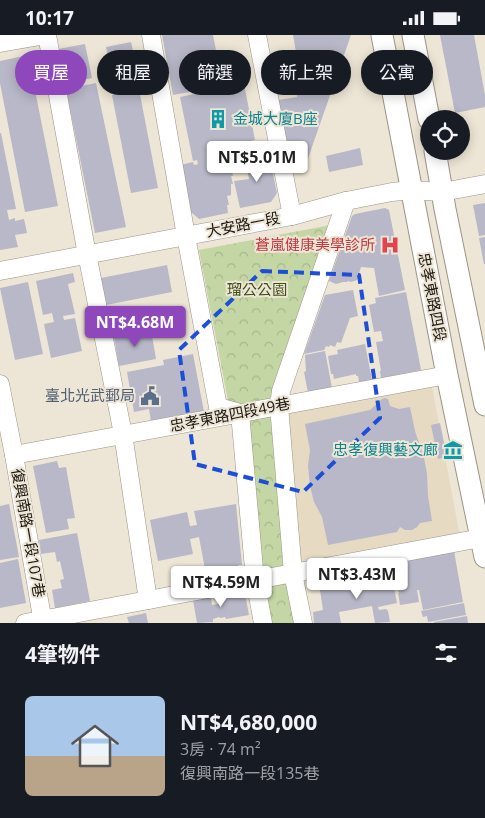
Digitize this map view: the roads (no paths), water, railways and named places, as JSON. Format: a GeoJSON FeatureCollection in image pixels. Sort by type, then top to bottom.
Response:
{"type":"FeatureCollection","features":[{"type":"Feature","properties":{"kind":"main road","name":"忠孝東路四段"},"geometry":{"type":"LineString","coordinates":[[382,35],[447,375],[483,548]]}},
{"type":"Feature","properties":{"kind":"main road"},"geometry":{"type":"LineString","coordinates":[[413,35],[427,110]]}},
{"type":"Feature","properties":{"kind":"main road","name":"忠孝東路四段"},"geometry":{"type":"LineString","coordinates":[[437,160],[482,371],[485,405]]}},
{"type":"Feature","properties":{"kind":"street"},"geometry":{"type":"LineString","coordinates":[[0,43],[46,35],[123,435],[148,600]]}},
{"type":"Feature","properties":{"kind":"street"},"geometry":{"type":"LineString","coordinates":[[151,35],[218,407],[240,413],[255,580],[263,623]]}},
{"type":"Feature","properties":{"kind":"street"},"geometry":{"type":"LineString","coordinates":[[258,35],[292,216]]}},
{"type":"Feature","properties":{"kind":"street","name":"大安路一段"},"geometry":{"type":"LineString","coordinates":[[0,271],[292,216],[346,201],[392,192],[411,190],[442,192],[485,184]]}},
{"type":"Feature","properties":{"kind":"street"},"geometry":{"type":"LineString","coordinates":[[303,623],[293,573],[279,405],[281,391],[346,201]]}},
{"type":"Feature","properties":{"kind":"street","name":"忠孝東路四段49巷"},"geometry":{"type":"LineString","coordinates":[[14,455],[447,375]]}},
{"type":"Feature","properties":{"kind":"street","name":"復興南路一段107巷"},"geometry":{"type":"LineString","coordinates":[[0,384],[14,455],[37,622]]}},
{"type":"Feature","properties":{"kind":"street"},"geometry":{"type":"LineString","coordinates":[[37,622],[293,573],[483,548]]}},
{"type":"Feature","properties":{"kind":"place","name":"金城大廈B座"},"geometry":{"type":"Point","coordinates":[218,119]}},
{"type":"Feature","properties":{"kind":"place","name":"蒼嵐健康美學診所"},"geometry":{"type":"Point","coordinates":[390,245]}},
{"type":"Feature","properties":{"kind":"place","name":"臺北光武郵局"},"geometry":{"type":"Point","coordinates":[150,396]}},
{"type":"Feature","properties":{"kind":"place","name":"忠孝復興藝文廊"},"geometry":{"type":"Point","coordinates":[453,450]}},
{"type":"Feature","properties":{"kind":"park label","name":"瑠公公園"},"geometry":{"type":"Point","coordinates":[257,290]}}]}
